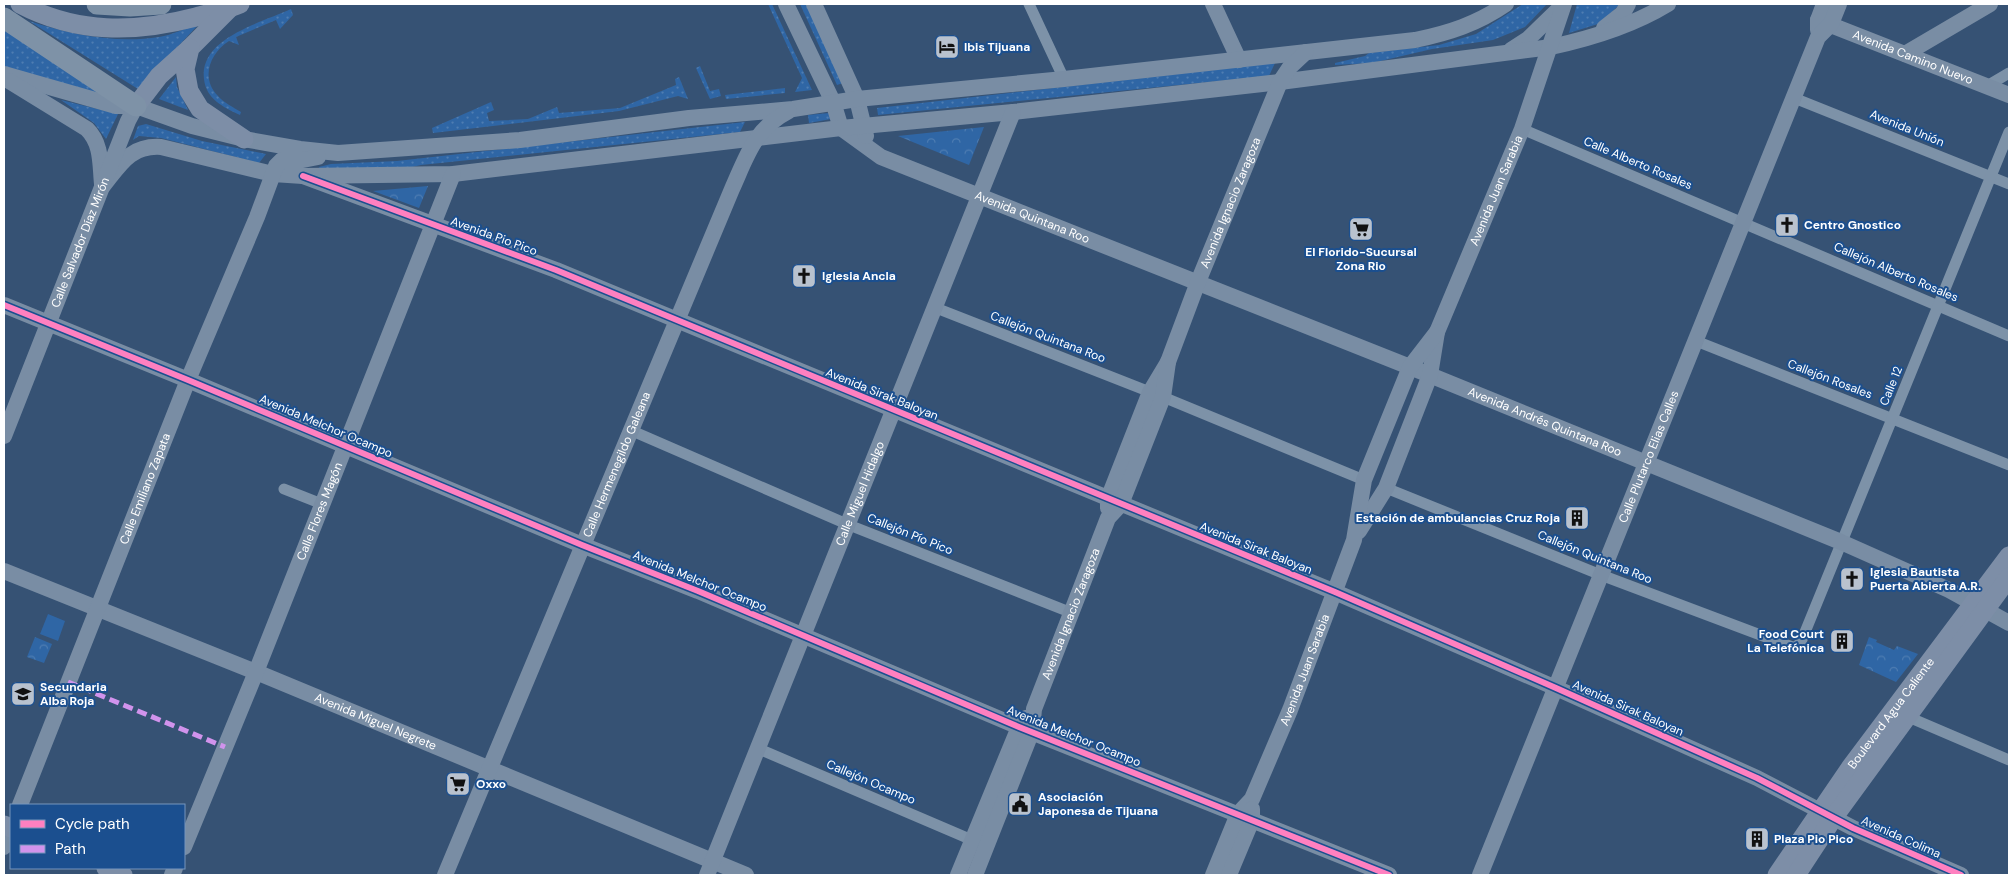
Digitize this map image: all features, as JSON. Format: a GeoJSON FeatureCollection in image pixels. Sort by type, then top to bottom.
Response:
{"type":"FeatureCollection","features":[{"type":"Feature","properties":{"kind":"highway"},"geometry":{"type":"LineString","coordinates":[[97,4],[162,4]]}},
{"type":"Feature","properties":{"kind":"highway"},"geometry":{"type":"LineString","coordinates":[[4,18],[136,106]]}},
{"type":"Feature","properties":{"kind":"main road"},"geometry":{"type":"LineString","coordinates":[[20,4],[67,22],[104,29],[126,30],[153,27],[235,6]]}},
{"type":"Feature","properties":{"kind":"main road"},"geometry":{"type":"LineString","coordinates":[[136,106],[159,76],[235,6]]}},
{"type":"Feature","properties":{"kind":"main road"},"geometry":{"type":"LineString","coordinates":[[190,48],[185,69],[189,91],[193,100],[207,116],[244,139]]}},
{"type":"Feature","properties":{"kind":"main road","name":"Boulevard Agua Caliente"},"geometry":{"type":"LineString","coordinates":[[1777,875],[1906,716],[1978,608],[2009,556]]}},
{"type":"Feature","properties":{"kind":"main road","name":"Boulevard Agua Caliente"},"geometry":{"type":"LineString","coordinates":[[1796,875],[1828,814],[1978,608],[2009,577]]}},
{"type":"Feature","properties":{"kind":"main road"},"geometry":{"type":"LineString","coordinates":[[108,869],[123,875]]}},
{"type":"Feature","properties":{"kind":"street"},"geometry":{"type":"LineString","coordinates":[[786,4],[833,102],[841,128]]}},
{"type":"Feature","properties":{"kind":"street"},"geometry":{"type":"LineString","coordinates":[[814,4],[857,99],[868,148]]}},
{"type":"Feature","properties":{"kind":"street"},"geometry":{"type":"LineString","coordinates":[[1029,4],[1064,79]]}},
{"type":"Feature","properties":{"kind":"street"},"geometry":{"type":"LineString","coordinates":[[1214,4],[1239,60]]}},
{"type":"Feature","properties":{"kind":"street"},"geometry":{"type":"LineString","coordinates":[[273,174],[276,166],[282,160],[303,160],[338,153],[520,140],[689,118],[793,109],[857,99],[1064,79],[1415,40],[1452,32],[1491,15],[1506,4]]}},
{"type":"Feature","properties":{"kind":"street"},"geometry":{"type":"LineString","coordinates":[[1509,51],[1528,40],[1564,4]]}},
{"type":"Feature","properties":{"kind":"street","name":"Avenida Juan Sarabia"},"geometry":{"type":"LineString","coordinates":[[1354,540],[1386,488],[1430,375],[1437,332],[1522,129],[1564,4]]}},
{"type":"Feature","properties":{"kind":"street"},"geometry":{"type":"LineString","coordinates":[[1585,40],[1613,24],[1628,4]]}},
{"type":"Feature","properties":{"kind":"street"},"geometry":{"type":"LineString","coordinates":[[103,186],[130,154],[144,147],[152,146],[273,174],[303,176],[453,174],[841,128],[1014,112],[1280,82],[1551,47],[1585,40],[1632,23],[1668,4]]}},
{"type":"Feature","properties":{"kind":"street","name":"Calle Plutarco Elias Calles"},"geometry":{"type":"LineString","coordinates":[[1824,4],[1824,22]]}},
{"type":"Feature","properties":{"kind":"street","name":"Calle Plutarco Elias Calles"},"geometry":{"type":"LineString","coordinates":[[1480,875],[1824,22],[1839,4]]}},
{"type":"Feature","properties":{"kind":"street"},"geometry":{"type":"LineString","coordinates":[[1905,54],[1990,4]]}},
{"type":"Feature","properties":{"kind":"street","name":"Avenida Camino Nuevo"},"geometry":{"type":"LineString","coordinates":[[1824,22],[2009,95]]}},
{"type":"Feature","properties":{"kind":"street","name":"Avenida Ignacio Zaragoza"},"geometry":{"type":"LineString","coordinates":[[975,875],[1026,729],[1157,394],[1198,282],[1280,82],[1290,67],[1306,52]]}},
{"type":"Feature","properties":{"kind":"street"},"geometry":{"type":"LineString","coordinates":[[1987,86],[2009,73]]}},
{"type":"Feature","properties":{"kind":"street"},"geometry":{"type":"LineString","coordinates":[[4,74],[116,106],[136,106],[192,126],[244,139],[300,149],[338,153]]}},
{"type":"Feature","properties":{"kind":"street"},"geometry":{"type":"LineString","coordinates":[[4,78],[28,91],[94,136],[99,148],[103,186]]}},
{"type":"Feature","properties":{"kind":"street","name":"Avenida Unión"},"geometry":{"type":"LineString","coordinates":[[1794,98],[2009,184]]}},
{"type":"Feature","properties":{"kind":"street","name":"Calle Salvador Díaz Mirón"},"geometry":{"type":"LineString","coordinates":[[4,436],[128,120],[136,106]]}},
{"type":"Feature","properties":{"kind":"street"},"geometry":{"type":"LineString","coordinates":[[755,139],[766,125],[793,109]]}},
{"type":"Feature","properties":{"kind":"street","name":"Calle Miguel Hidalgo"},"geometry":{"type":"LineString","coordinates":[[710,868],[1014,112]]}},
{"type":"Feature","properties":{"kind":"street","name":"Avenida Quintana Roo"},"geometry":{"type":"LineString","coordinates":[[841,128],[881,157],[1198,282]]}},
{"type":"Feature","properties":{"kind":"street","name":"Calle Alberto Rosales"},"geometry":{"type":"LineString","coordinates":[[1522,129],[1743,223]]}},
{"type":"Feature","properties":{"kind":"street","name":"Calle 12"},"geometry":{"type":"LineString","coordinates":[[1795,648],[1801,642],[2009,132]]}},
{"type":"Feature","properties":{"kind":"street","name":"Calle Hermenegildo Galeana"},"geometry":{"type":"LineString","coordinates":[[445,875],[630,430],[755,139]]}},
{"type":"Feature","properties":{"kind":"street","name":"Calle Emiliano Zapata"},"geometry":{"type":"LineString","coordinates":[[20,804],[96,609],[273,174]]}},
{"type":"Feature","properties":{"kind":"street","name":"Calle Flores Magón"},"geometry":{"type":"LineString","coordinates":[[185,845],[346,447],[453,174]]}},
{"type":"Feature","properties":{"kind":"street","name":"Avenida Pio Pico"},"geometry":{"type":"LineString","coordinates":[[303,176],[433,227],[556,270],[676,321]]}},
{"type":"Feature","properties":{"kind":"street","name":"Callejón Alberto Rosales"},"geometry":{"type":"LineString","coordinates":[[1743,223],[2009,336]]}},
{"type":"Feature","properties":{"kind":"street","name":"Avenida Andrés Quintana Roo"},"geometry":{"type":"LineString","coordinates":[[1198,282],[1841,542],[1948,590],[1978,608],[2009,623]]}},
{"type":"Feature","properties":{"kind":"street","name":"Avenida Melchor Ocampo"},"geometry":{"type":"LineString","coordinates":[[4,305],[582,545],[698,590],[1026,729],[1389,875]]}},
{"type":"Feature","properties":{"kind":"street","name":"Callejón Quintana Roo"},"geometry":{"type":"LineString","coordinates":[[936,308],[1157,394],[1364,480]]}},
{"type":"Feature","properties":{"kind":"street","name":"Avenida Sirak Baloyan"},"geometry":{"type":"LineString","coordinates":[[676,321],[1335,592],[1757,778],[1828,814]]}},
{"type":"Feature","properties":{"kind":"street","name":"Avenida Juan Sarabia"},"geometry":{"type":"LineString","coordinates":[[1229,875],[1245,817],[1354,540],[1364,480],[1410,367],[1437,332]]}},
{"type":"Feature","properties":{"kind":"street","name":"Callejón Rosales"},"geometry":{"type":"LineString","coordinates":[[1696,341],[2009,465]]}},
{"type":"Feature","properties":{"kind":"street","name":"Callejón Pío Pico"},"geometry":{"type":"LineString","coordinates":[[630,430],[849,525],[1072,613]]}},
{"type":"Feature","properties":{"kind":"street","name":"Callejón Quintana Roo"},"geometry":{"type":"LineString","coordinates":[[1386,488],[1601,575],[1795,648]]}},
{"type":"Feature","properties":{"kind":"street"},"geometry":{"type":"LineString","coordinates":[[284,489],[322,504]]}},
{"type":"Feature","properties":{"kind":"street","name":"Avenida Miguel Negrete"},"geometry":{"type":"LineString","coordinates":[[4,571],[256,672],[489,770],[710,868],[746,875]]}},
{"type":"Feature","properties":{"kind":"street"},"geometry":{"type":"LineString","coordinates":[[1906,716],[2009,760]]}},
{"type":"Feature","properties":{"kind":"street","name":"Avenida Ignacio Zaragoza"},"geometry":{"type":"LineString","coordinates":[[958,875],[972,840],[1026,729]]}},
{"type":"Feature","properties":{"kind":"street","name":"Callejón Ocampo"},"geometry":{"type":"LineString","coordinates":[[759,749],[972,840]]}},
{"type":"Feature","properties":{"kind":"street","name":"Avenida Colima"},"geometry":{"type":"LineString","coordinates":[[1828,814],[1853,828],[1961,875]]}},
{"type":"Feature","properties":{"kind":"street","name":"Avenida Juan Sarabia"},"geometry":{"type":"LineString","coordinates":[[1213,875],[1245,817]]}},
{"type":"Feature","properties":{"kind":"street"},"geometry":{"type":"LineString","coordinates":[[4,847],[10,831]]}},
{"type":"Feature","properties":{"kind":"green space"},"geometry":{"type":"Polygon","coordinates":[[[768,4],[772,4],[812,90],[795,92],[802,78],[768,4]]]}},
{"type":"Feature","properties":{"kind":"green space"},"geometry":{"type":"Polygon","coordinates":[[[800,4],[806,4],[843,83],[837,85],[800,4]]]}},
{"type":"Feature","properties":{"kind":"green space"},"geometry":{"type":"Polygon","coordinates":[[[1523,4],[1547,4],[1525,27],[1493,40],[1432,49],[1372,63],[1335,65],[1335,63],[1365,56],[1369,53],[1439,45],[1476,34],[1523,4]]]}},
{"type":"Feature","properties":{"kind":"green space"},"geometry":{"type":"Polygon","coordinates":[[[1577,4],[1620,4],[1601,23],[1569,33],[1577,4]]]}},
{"type":"Feature","properties":{"kind":"green space"},"geometry":{"type":"Polygon","coordinates":[[[291,9],[293,15],[280,29],[276,20],[236,37],[239,45],[229,41],[217,52],[210,66],[209,81],[218,96],[241,112],[240,115],[216,102],[208,92],[204,79],[205,65],[211,53],[234,34],[291,9]]]}},
{"type":"Feature","properties":{"kind":"green space"},"geometry":{"type":"Polygon","coordinates":[[[29,21],[76,34],[126,39],[164,36],[199,24],[138,89],[29,21]]]}},
{"type":"Feature","properties":{"kind":"green space"},"geometry":{"type":"Polygon","coordinates":[[[4,27],[119,99],[4,67],[4,27]]]}},
{"type":"Feature","properties":{"kind":"green space"},"geometry":{"type":"Polygon","coordinates":[[[1275,63],[1269,76],[878,115],[877,108],[1275,63]]]}},
{"type":"Feature","properties":{"kind":"green space"},"geometry":{"type":"Polygon","coordinates":[[[700,66],[710,91],[719,89],[721,96],[710,99],[696,68],[700,66]]]}},
{"type":"Feature","properties":{"kind":"green space"},"geometry":{"type":"Polygon","coordinates":[[[176,77],[177,87],[188,110],[159,99],[176,77]]]}},
{"type":"Feature","properties":{"kind":"green space"},"geometry":{"type":"Polygon","coordinates":[[[679,77],[688,99],[678,96],[619,111],[433,133],[432,128],[491,102],[494,110],[487,113],[489,121],[528,119],[557,107],[559,113],[620,108],[676,85],[675,79],[679,77]]]}},
{"type":"Feature","properties":{"kind":"green space"},"geometry":{"type":"Polygon","coordinates":[[[785,88],[785,93],[726,99],[725,95],[785,88]]]}},
{"type":"Feature","properties":{"kind":"green space"},"geometry":{"type":"Polygon","coordinates":[[[61,100],[118,114],[106,139],[94,123],[61,100]]]}},
{"type":"Feature","properties":{"kind":"green space"},"geometry":{"type":"Polygon","coordinates":[[[829,113],[831,119],[809,123],[808,115],[829,113]]]}},
{"type":"Feature","properties":{"kind":"green space"},"geometry":{"type":"Polygon","coordinates":[[[745,122],[740,132],[421,165],[399,170],[320,169],[319,167],[331,164],[397,161],[745,122]]]}},
{"type":"Feature","properties":{"kind":"green space"},"geometry":{"type":"Polygon","coordinates":[[[146,124],[202,141],[266,154],[259,163],[161,138],[139,136],[133,140],[138,126],[146,124]]]}},
{"type":"Feature","properties":{"kind":"green space"},"geometry":{"type":"Polygon","coordinates":[[[984,127],[969,165],[898,136],[984,127]]]}},
{"type":"Feature","properties":{"kind":"green space"},"geometry":{"type":"Polygon","coordinates":[[[428,186],[419,208],[373,191],[428,186]]]}},
{"type":"Feature","properties":{"kind":"green space"},"geometry":{"type":"Polygon","coordinates":[[[48,614],[65,621],[58,641],[40,634],[48,614]]]}},
{"type":"Feature","properties":{"kind":"green space"},"geometry":{"type":"Polygon","coordinates":[[[35,637],[52,644],[44,663],[27,657],[35,637]]]}},
{"type":"Feature","properties":{"kind":"green space"},"geometry":{"type":"Polygon","coordinates":[[[1869,637],[1894,650],[1897,646],[1918,654],[1896,682],[1859,665],[1869,637]]]}},
{"type":"Feature","properties":{"kind":"marked path"},"geometry":{"type":"LineString","coordinates":[[68,682],[225,747]]}},
{"type":"Feature","properties":{"kind":"cycle path"},"geometry":{"type":"LineString","coordinates":[[303,176],[556,270],[1335,592],[1757,778],[1853,828],[1961,875]]}},
{"type":"Feature","properties":{"kind":"cycle path"},"geometry":{"type":"LineString","coordinates":[[4,305],[582,545],[698,591],[1019,727],[1389,875]]}},
{"type":"Feature","properties":{"kind":"place","name":"Ibis Tijuana"},"geometry":{"type":"Point","coordinates":[947,47]}},
{"type":"Feature","properties":{"kind":"place","name":"Centro Gnostico"},"geometry":{"type":"Point","coordinates":[1787,225]}},
{"type":"Feature","properties":{"kind":"place","name":"El Florido-Sucursal Zona Rio"},"geometry":{"type":"Point","coordinates":[1361,229]}},
{"type":"Feature","properties":{"kind":"place","name":"Iglesia Ancla"},"geometry":{"type":"Point","coordinates":[804,276]}},
{"type":"Feature","properties":{"kind":"place","name":"Estación de ambulancias Cruz Roja"},"geometry":{"type":"Point","coordinates":[1577,518]}},
{"type":"Feature","properties":{"kind":"place","name":"Iglesia Bautista Puerta Abierta A.R."},"geometry":{"type":"Point","coordinates":[1852,579]}},
{"type":"Feature","properties":{"kind":"place","name":"Food Court La Telefónica"},"geometry":{"type":"Point","coordinates":[1842,641]}},
{"type":"Feature","properties":{"kind":"place","name":"Secundaria Alba Roja"},"geometry":{"type":"Point","coordinates":[23,694]}},
{"type":"Feature","properties":{"kind":"place","name":"Oxxo"},"geometry":{"type":"Point","coordinates":[458,784]}},
{"type":"Feature","properties":{"kind":"place","name":"Asociación Japonesa de Tijuana"},"geometry":{"type":"Point","coordinates":[1020,804]}},
{"type":"Feature","properties":{"kind":"place","name":"Plaza Pio Pico"},"geometry":{"type":"Point","coordinates":[1757,839]}}]}
